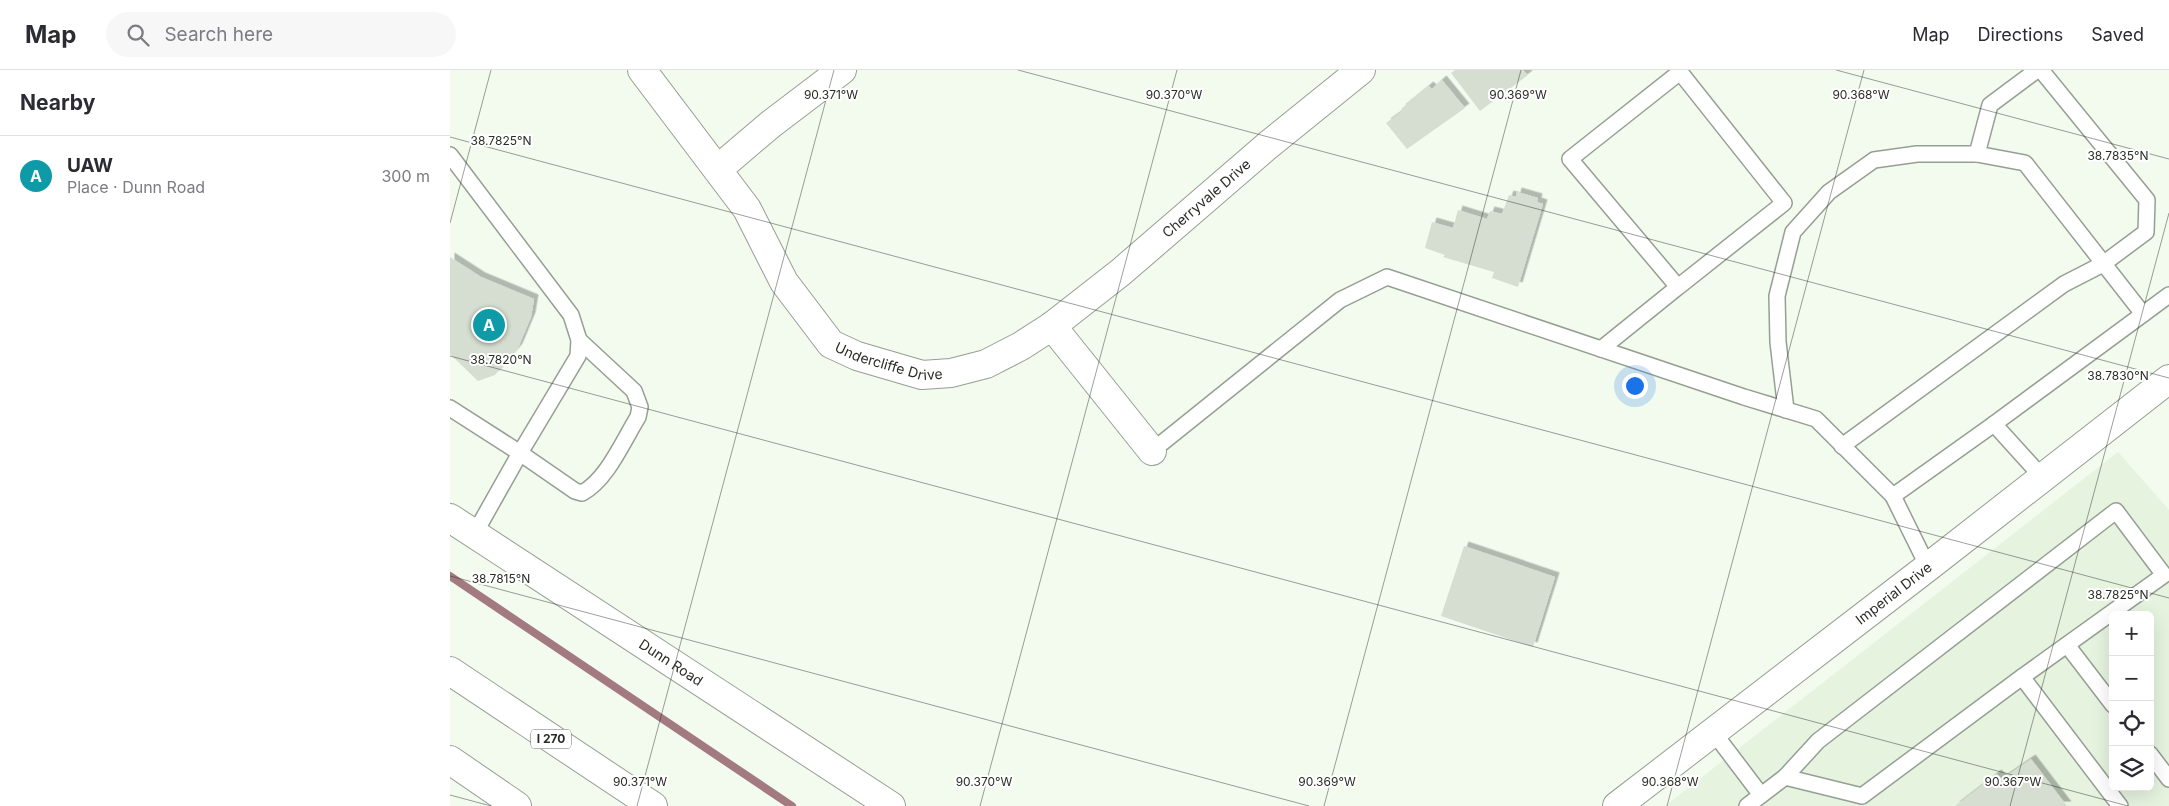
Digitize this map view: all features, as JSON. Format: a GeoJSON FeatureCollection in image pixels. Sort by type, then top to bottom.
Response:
{"type":"FeatureCollection","features":[{"type":"Feature","properties":{"kind":"main road","name":"Undercliffe Drive"},"geometry":{"type":"LineString","coordinates":[[642,70],[747,209],[784,282],[831,344],[857,356],[922,375],[951,373],[986,364],[1021,346],[1052,326]]}},
{"type":"Feature","properties":{"kind":"main road"},"geometry":{"type":"LineString","coordinates":[[718,169],[770,124],[842,70]]}},
{"type":"Feature","properties":{"kind":"main road","name":"Cherryvale Drive"},"geometry":{"type":"LineString","coordinates":[[1052,326],[1121,272],[1267,146],[1361,70]]}},
{"type":"Feature","properties":{"kind":"main road"},"geometry":{"type":"LineString","coordinates":[[1052,326],[1152,451]]}},
{"type":"Feature","properties":{"kind":"main road","name":"Imperial Drive"},"geometry":{"type":"LineString","coordinates":[[1617,806],[1714,733],[2169,378]]}},
{"type":"Feature","properties":{"kind":"main road","name":"Dunn Road"},"geometry":{"type":"LineString","coordinates":[[450,518],[891,806]]}},
{"type":"Feature","properties":{"kind":"main road","name":"I 270"},"geometry":{"type":"LineString","coordinates":[[450,671],[653,806]]}},
{"type":"Feature","properties":{"kind":"main road"},"geometry":{"type":"LineString","coordinates":[[450,760],[517,806]]}},
{"type":"Feature","properties":{"kind":"lane"},"geometry":{"type":"LineString","coordinates":[[1842,446],[2064,284],[2103,264],[2146,232],[2146,200],[2039,70],[1990,106],[1977,154]]}},
{"type":"Feature","properties":{"kind":"lane"},"geometry":{"type":"LineString","coordinates":[[1601,349],[1784,203],[1680,72],[1570,159],[1678,287]]}},
{"type":"Feature","properties":{"kind":"lane"},"geometry":{"type":"LineString","coordinates":[[1786,410],[1778,342],[1777,296],[1793,232],[1829,192],[1874,160],[1917,154],[1977,154],[2024,163],[2142,314]]}},
{"type":"Feature","properties":{"kind":"lane"},"geometry":{"type":"LineString","coordinates":[[450,155],[571,315],[579,340],[578,356],[475,533]]}},
{"type":"Feature","properties":{"kind":"lane"},"geometry":{"type":"LineString","coordinates":[[1152,451],[1340,300],[1387,277],[1816,419],[1893,496],[1928,567]]}},
{"type":"Feature","properties":{"kind":"lane"},"geometry":{"type":"LineString","coordinates":[[1893,496],[2169,295]]}},
{"type":"Feature","properties":{"kind":"lane"},"geometry":{"type":"LineString","coordinates":[[450,408],[575,491],[582,493],[592,488],[600,479],[638,417],[640,407],[634,391],[579,340]]}},
{"type":"Feature","properties":{"kind":"lane"},"geometry":{"type":"LineString","coordinates":[[1994,424],[2042,477]]}},
{"type":"Feature","properties":{"kind":"lane"},"geometry":{"type":"LineString","coordinates":[[1746,806],[1785,777],[1818,741],[2116,511],[2167,575],[2022,677],[1862,796],[1785,777]]}},
{"type":"Feature","properties":{"kind":"lane"},"geometry":{"type":"LineString","coordinates":[[2068,645],[2110,701]]}},
{"type":"Feature","properties":{"kind":"lane"},"geometry":{"type":"LineString","coordinates":[[2022,677],[2120,806]]}},
{"type":"Feature","properties":{"kind":"lane"},"geometry":{"type":"LineString","coordinates":[[1714,733],[1761,795]]}},
{"type":"Feature","properties":{"kind":"lane"},"geometry":{"type":"LineString","coordinates":[[2154,759],[2169,779]]}},
{"type":"Feature","properties":{"kind":"shaded area"},"geometry":{"type":"Polygon","coordinates":[[[2118,452],[2169,510],[2169,806],[1665,806],[2118,452]]]}},
{"type":"Feature","properties":{"kind":"building"},"geometry":{"type":"Polygon","coordinates":[[[1455,70],[1523,70],[1528,75],[1480,111],[1451,73],[1455,70]]]}},
{"type":"Feature","properties":{"kind":"building"},"geometry":{"type":"Polygon","coordinates":[[[1442,80],[1465,108],[1407,149],[1386,123],[1403,111],[1401,109],[1429,86],[1432,89],[1442,80]]]}},
{"type":"Feature","properties":{"kind":"building"},"geometry":{"type":"Polygon","coordinates":[[[1517,192],[1538,198],[1537,202],[1543,204],[1518,287],[1492,278],[1494,272],[1443,257],[1445,255],[1425,248],[1432,222],[1453,228],[1458,210],[1487,219],[1490,211],[1502,214],[1509,195],[1516,197],[1517,192]]]}},
{"type":"Feature","properties":{"kind":"building"},"geometry":{"type":"Polygon","coordinates":[[[450,257],[481,277],[534,299],[531,317],[518,348],[495,375],[478,381],[450,354],[450,257]]]}},
{"type":"Feature","properties":{"kind":"building"},"geometry":{"type":"Polygon","coordinates":[[[1464,546],[1555,577],[1533,647],[1441,616],[1464,546]]]}},
{"type":"Feature","properties":{"kind":"building"},"geometry":{"type":"Polygon","coordinates":[[[2031,759],[2067,806],[1955,806],[1997,774],[2002,779],[2031,759]]]}},
{"type":"Feature","properties":{"kind":"waterway"},"geometry":{"type":"LineString","coordinates":[[450,576],[792,806]]}},
{"type":"Feature","properties":{"kind":"place","name":"UAW"},"geometry":{"type":"Point","coordinates":[489,325]}}]}
